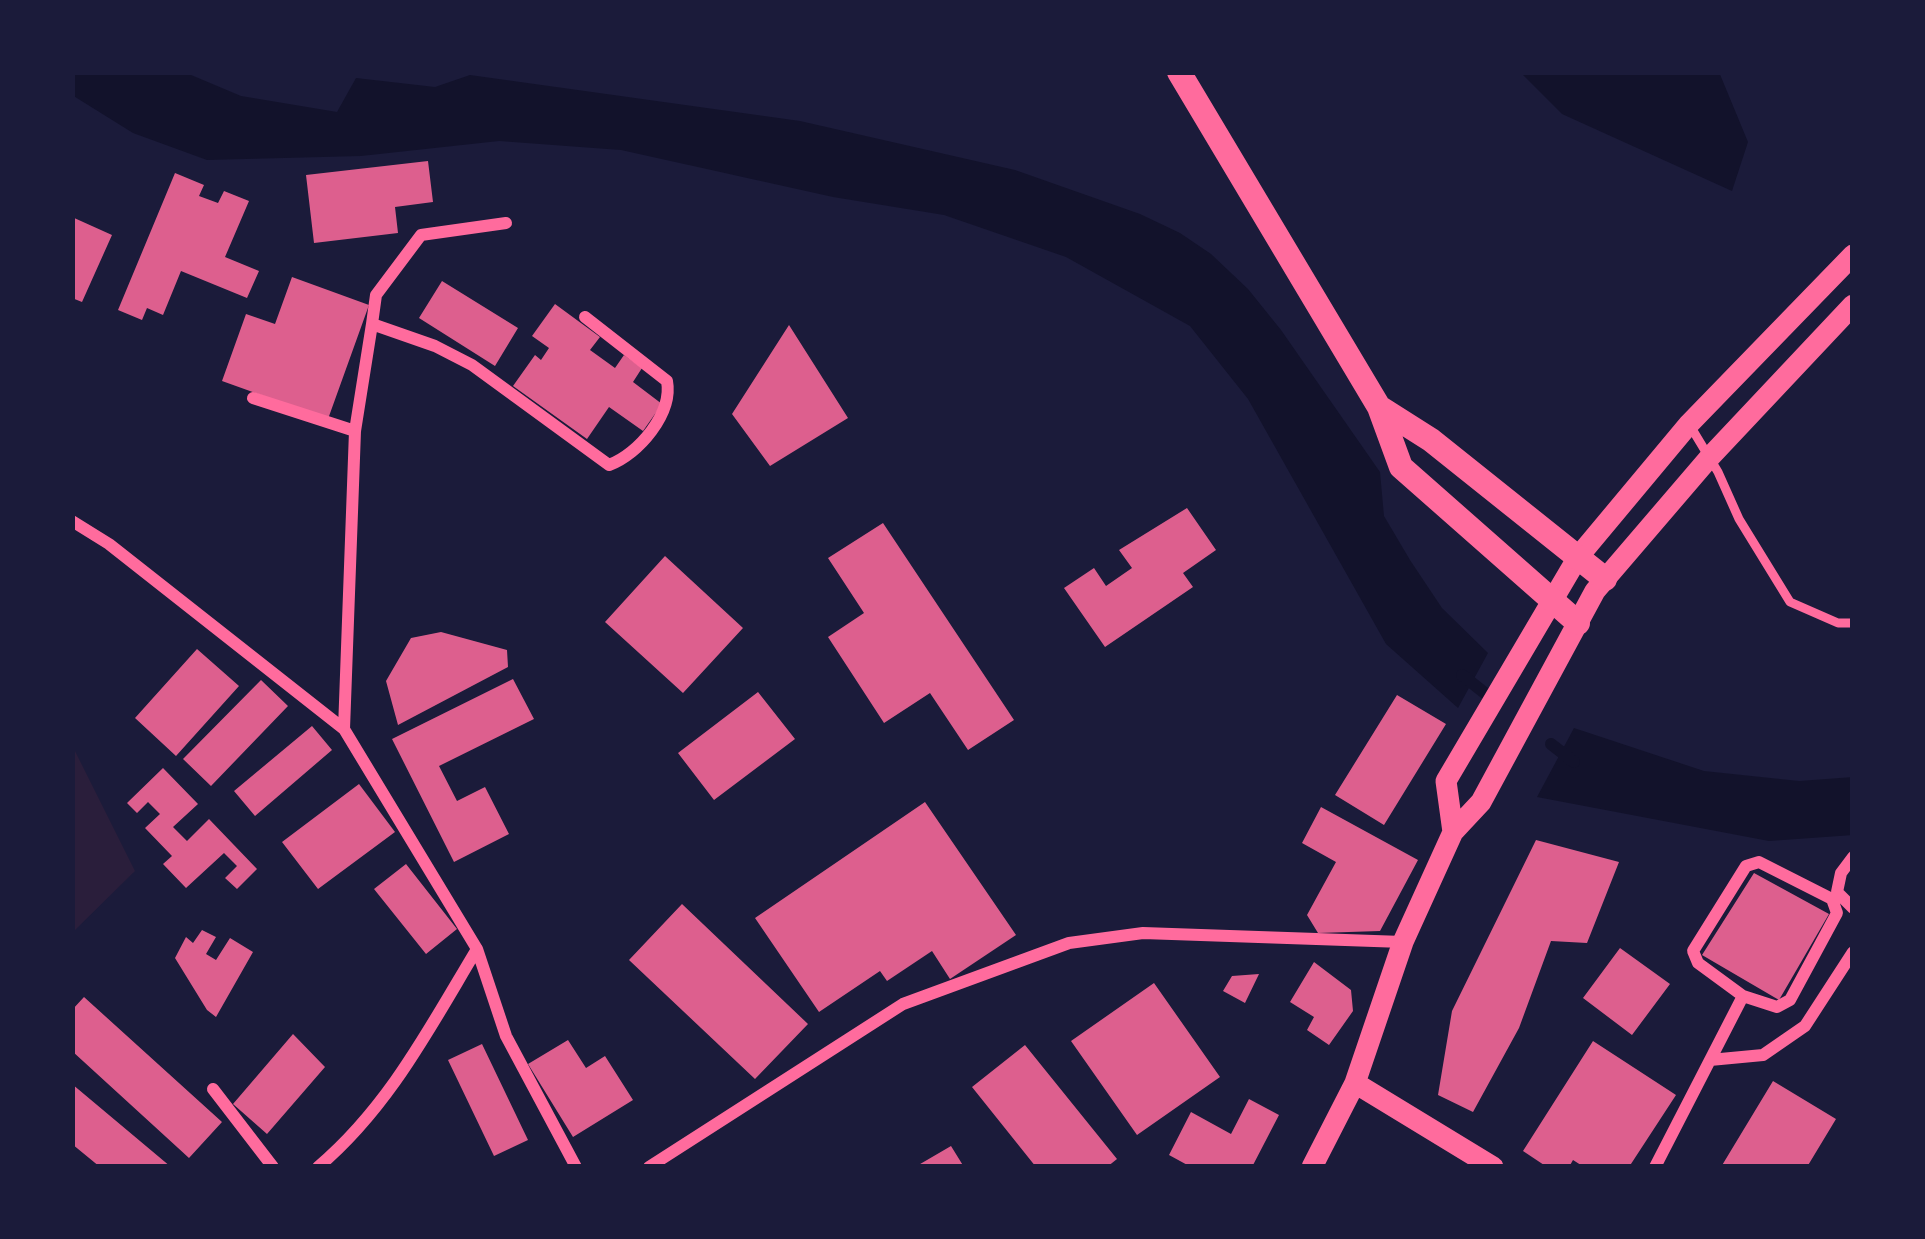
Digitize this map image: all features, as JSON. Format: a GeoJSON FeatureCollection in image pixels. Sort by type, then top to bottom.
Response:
{"type":"FeatureCollection","features":[{"type":"Feature","properties":{"kind":"main road"},"geometry":{"type":"LineString","coordinates":[[1179,72],[1379,407],[1401,467],[1578,623]]}},
{"type":"Feature","properties":{"kind":"main road"},"geometry":{"type":"LineString","coordinates":[[1379,407],[1431,440],[1605,580]]}},
{"type":"Feature","properties":{"kind":"street"},"geometry":{"type":"LineString","coordinates":[[344,730],[355,431],[376,295],[421,235],[506,223]]}},
{"type":"Feature","properties":{"kind":"street"},"geometry":{"type":"LineString","coordinates":[[1454,832],[1446,781],[1578,557],[1689,424],[1853,255]]}},
{"type":"Feature","properties":{"kind":"street"},"geometry":{"type":"LineString","coordinates":[[1312,1167],[1355,1083],[1403,942],[1454,832],[1481,802],[1578,623],[1605,580],[1709,458],[1853,305]]}},
{"type":"Feature","properties":{"kind":"street"},"geometry":{"type":"LineString","coordinates":[[371,324],[436,346],[472,365],[609,465],[623,460],[651,431],[670,396],[668,380],[585,317]]}},
{"type":"Feature","properties":{"kind":"street"},"geometry":{"type":"LineString","coordinates":[[253,398],[355,431]]}},
{"type":"Feature","properties":{"kind":"street"},"geometry":{"type":"LineString","coordinates":[[72,521],[109,544],[344,730],[478,949],[506,1036],[576,1167]]}},
{"type":"Feature","properties":{"kind":"street"},"geometry":{"type":"LineString","coordinates":[[1853,857],[1840,873],[1837,892],[1853,908]]}},
{"type":"Feature","properties":{"kind":"street"},"geometry":{"type":"LineString","coordinates":[[1759,862],[1832,899],[1837,913],[1790,1000],[1777,1007],[1743,996],[1698,963],[1694,952],[1746,866],[1759,862]]}},
{"type":"Feature","properties":{"kind":"street"},"geometry":{"type":"LineString","coordinates":[[649,1167],[903,1004],[1069,943],[1143,933],[1403,942]]}},
{"type":"Feature","properties":{"kind":"street"},"geometry":{"type":"LineString","coordinates":[[318,1167],[367,1121],[403,1073],[478,949]]}},
{"type":"Feature","properties":{"kind":"street"},"geometry":{"type":"LineString","coordinates":[[1710,1060],[1763,1055],[1805,1027],[1853,952]]}},
{"type":"Feature","properties":{"kind":"street"},"geometry":{"type":"LineString","coordinates":[[1655,1167],[1743,996]]}},
{"type":"Feature","properties":{"kind":"street"},"geometry":{"type":"LineString","coordinates":[[1355,1083],[1493,1167]]}},
{"type":"Feature","properties":{"kind":"street"},"geometry":{"type":"LineString","coordinates":[[213,1089],[272,1167]]}},
{"type":"Feature","properties":{"kind":"lane"},"geometry":{"type":"LineString","coordinates":[[1689,424],[1790,602],[1838,623],[1853,623]]}},
{"type":"Feature","properties":{"kind":"shaded area"},"geometry":{"type":"Polygon","coordinates":[[[72,72],[184,72],[241,96],[337,112],[356,78],[435,87],[470,75],[800,121],[1015,170],[1140,214],[1211,254],[1281,330],[1380,472],[1384,516],[1410,560],[1442,608],[1488,653],[1458,708],[1386,644],[1248,399],[1190,326],[1066,257],[944,215],[833,197],[621,150],[499,141],[361,156],[207,160],[133,133],[72,95],[72,72]]]}},
{"type":"Feature","properties":{"kind":"shaded area"},"geometry":{"type":"Polygon","coordinates":[[[1520,72],[1719,72],[1748,142],[1732,191],[1562,114],[1520,72]]]}},
{"type":"Feature","properties":{"kind":"shaded area"},"geometry":{"type":"Polygon","coordinates":[[[1574,728],[1704,771],[1799,781],[1853,777],[1853,835],[1769,841],[1537,797],[1574,728]]]}},
{"type":"Feature","properties":{"kind":"shaded area"},"geometry":{"type":"Polygon","coordinates":[[[72,745],[135,871],[72,933],[72,745]]]}},
{"type":"Feature","properties":{"kind":"building"},"geometry":{"type":"Polygon","coordinates":[[[428,161],[433,202],[395,207],[398,233],[314,243],[306,175],[428,161]]]}},
{"type":"Feature","properties":{"kind":"building"},"geometry":{"type":"Polygon","coordinates":[[[175,173],[204,185],[199,196],[218,203],[224,191],[249,201],[225,257],[259,271],[247,298],[181,271],[163,315],[147,308],[142,320],[118,310],[175,173]]]}},
{"type":"Feature","properties":{"kind":"building"},"geometry":{"type":"Polygon","coordinates":[[[72,217],[112,235],[82,302],[72,298],[72,217]]]}},
{"type":"Feature","properties":{"kind":"building"},"geometry":{"type":"Polygon","coordinates":[[[292,277],[369,305],[328,419],[222,381],[246,314],[275,324],[292,277]]]}},
{"type":"Feature","properties":{"kind":"building"},"geometry":{"type":"Polygon","coordinates":[[[442,281],[518,328],[495,366],[419,318],[442,281]]]}},
{"type":"Feature","properties":{"kind":"building"},"geometry":{"type":"Polygon","coordinates":[[[555,304],[600,337],[590,350],[615,368],[624,355],[642,368],[633,382],[662,404],[643,431],[609,407],[587,439],[513,386],[535,355],[541,360],[549,348],[532,336],[555,304]]]}},
{"type":"Feature","properties":{"kind":"building"},"geometry":{"type":"Polygon","coordinates":[[[789,325],[848,418],[770,466],[732,414],[789,325]]]}},
{"type":"Feature","properties":{"kind":"building"},"geometry":{"type":"Polygon","coordinates":[[[1187,508],[1216,550],[1183,573],[1193,587],[1105,647],[1064,588],[1094,568],[1106,586],[1132,568],[1119,550],[1187,508]]]}},
{"type":"Feature","properties":{"kind":"building"},"geometry":{"type":"Polygon","coordinates":[[[883,523],[1014,720],[968,750],[930,693],[884,723],[828,637],[864,613],[828,558],[883,523]]]}},
{"type":"Feature","properties":{"kind":"building"},"geometry":{"type":"Polygon","coordinates":[[[665,556],[743,628],[683,693],[605,622],[665,556]]]}},
{"type":"Feature","properties":{"kind":"building"},"geometry":{"type":"Polygon","coordinates":[[[441,632],[507,650],[508,667],[398,725],[386,681],[411,638],[441,632]]]}},
{"type":"Feature","properties":{"kind":"building"},"geometry":{"type":"Polygon","coordinates":[[[197,649],[239,686],[176,756],[135,718],[197,649]]]}},
{"type":"Feature","properties":{"kind":"building"},"geometry":{"type":"Polygon","coordinates":[[[513,679],[534,719],[439,766],[457,801],[485,787],[509,834],[454,862],[392,739],[513,679]]]}},
{"type":"Feature","properties":{"kind":"building"},"geometry":{"type":"Polygon","coordinates":[[[261,680],[288,706],[211,786],[183,759],[261,680]]]}},
{"type":"Feature","properties":{"kind":"building"},"geometry":{"type":"Polygon","coordinates":[[[758,692],[795,739],[714,800],[678,753],[758,692]]]}},
{"type":"Feature","properties":{"kind":"building"},"geometry":{"type":"Polygon","coordinates":[[[1397,695],[1446,724],[1384,825],[1335,795],[1397,695]]]}},
{"type":"Feature","properties":{"kind":"building"},"geometry":{"type":"Polygon","coordinates":[[[312,726],[332,750],[255,816],[234,791],[312,726]]]}},
{"type":"Feature","properties":{"kind":"building"},"geometry":{"type":"Polygon","coordinates":[[[163,768],[198,804],[173,827],[187,841],[209,819],[257,869],[237,889],[225,878],[237,866],[224,853],[186,888],[163,864],[172,856],[145,828],[160,814],[148,802],[137,813],[127,803],[163,768]]]}},
{"type":"Feature","properties":{"kind":"building"},"geometry":{"type":"Polygon","coordinates":[[[359,784],[395,832],[318,889],[282,842],[359,784]]]}},
{"type":"Feature","properties":{"kind":"building"},"geometry":{"type":"Polygon","coordinates":[[[925,802],[1016,935],[950,979],[932,951],[887,981],[880,971],[819,1012],[755,918],[925,802]]]}},
{"type":"Feature","properties":{"kind":"building"},"geometry":{"type":"Polygon","coordinates":[[[1321,807],[1418,860],[1380,931],[1318,933],[1307,915],[1336,862],[1302,843],[1321,807]]]}},
{"type":"Feature","properties":{"kind":"building"},"geometry":{"type":"Polygon","coordinates":[[[1536,840],[1619,862],[1587,943],[1551,941],[1519,1028],[1473,1112],[1438,1095],[1452,1011],[1536,840]]]}},
{"type":"Feature","properties":{"kind":"building"},"geometry":{"type":"Polygon","coordinates":[[[406,864],[457,929],[426,954],[374,889],[406,864]]]}},
{"type":"Feature","properties":{"kind":"building"},"geometry":{"type":"Polygon","coordinates":[[[1754,873],[1829,914],[1779,1000],[1702,955],[1754,873]]]}},
{"type":"Feature","properties":{"kind":"building"},"geometry":{"type":"Polygon","coordinates":[[[682,904],[808,1024],[755,1079],[629,960],[682,904]]]}},
{"type":"Feature","properties":{"kind":"building"},"geometry":{"type":"Polygon","coordinates":[[[202,930],[216,937],[206,954],[216,960],[230,938],[253,952],[216,1017],[175,958],[186,937],[193,943],[202,930]]]}},
{"type":"Feature","properties":{"kind":"building"},"geometry":{"type":"Polygon","coordinates":[[[1620,948],[1670,984],[1632,1035],[1583,998],[1620,948]]]}},
{"type":"Feature","properties":{"kind":"building"},"geometry":{"type":"Polygon","coordinates":[[[1314,962],[1351,990],[1353,1011],[1329,1045],[1307,1030],[1314,1017],[1290,1002],[1314,962]]]}},
{"type":"Feature","properties":{"kind":"building"},"geometry":{"type":"Polygon","coordinates":[[[1259,974],[1245,1003],[1223,991],[1232,976],[1259,974]]]}},
{"type":"Feature","properties":{"kind":"building"},"geometry":{"type":"Polygon","coordinates":[[[1154,983],[1220,1077],[1137,1135],[1071,1041],[1154,983]]]}},
{"type":"Feature","properties":{"kind":"building"},"geometry":{"type":"Polygon","coordinates":[[[84,997],[222,1122],[189,1158],[72,1051],[72,1010],[84,997]]]}},
{"type":"Feature","properties":{"kind":"building"},"geometry":{"type":"Polygon","coordinates":[[[293,1034],[325,1067],[267,1134],[233,1104],[293,1034]]]}},
{"type":"Feature","properties":{"kind":"building"},"geometry":{"type":"Polygon","coordinates":[[[568,1040],[586,1068],[605,1056],[633,1100],[573,1137],[528,1064],[568,1040]]]}},
{"type":"Feature","properties":{"kind":"building"},"geometry":{"type":"Polygon","coordinates":[[[1593,1041],[1676,1095],[1629,1167],[1584,1167],[1573,1160],[1569,1167],[1547,1167],[1523,1151],[1593,1041]]]}},
{"type":"Feature","properties":{"kind":"building"},"geometry":{"type":"Polygon","coordinates":[[[482,1044],[528,1140],[494,1156],[448,1060],[482,1044]]]}},
{"type":"Feature","properties":{"kind":"building"},"geometry":{"type":"Polygon","coordinates":[[[1025,1045],[1117,1159],[1107,1167],[1036,1167],[972,1087],[1025,1045]]]}},
{"type":"Feature","properties":{"kind":"building"},"geometry":{"type":"Polygon","coordinates":[[[1773,1081],[1836,1119],[1807,1167],[1721,1167],[1773,1081]]]}},
{"type":"Feature","properties":{"kind":"building"},"geometry":{"type":"Polygon","coordinates":[[[72,1084],[171,1167],[100,1167],[72,1144],[72,1084]]]}},
{"type":"Feature","properties":{"kind":"building"},"geometry":{"type":"Polygon","coordinates":[[[1249,1099],[1279,1115],[1252,1167],[1191,1167],[1169,1155],[1191,1112],[1231,1134],[1249,1099]]]}},
{"type":"Feature","properties":{"kind":"building"},"geometry":{"type":"Polygon","coordinates":[[[951,1146],[964,1167],[915,1167],[951,1146]]]}},
{"type":"Feature","properties":{"kind":"waterway"},"geometry":{"type":"LineString","coordinates":[[1462,675],[1486,694]]}},
{"type":"Feature","properties":{"kind":"waterway"},"geometry":{"type":"LineString","coordinates":[[1551,744],[1574,762]]}}]}
